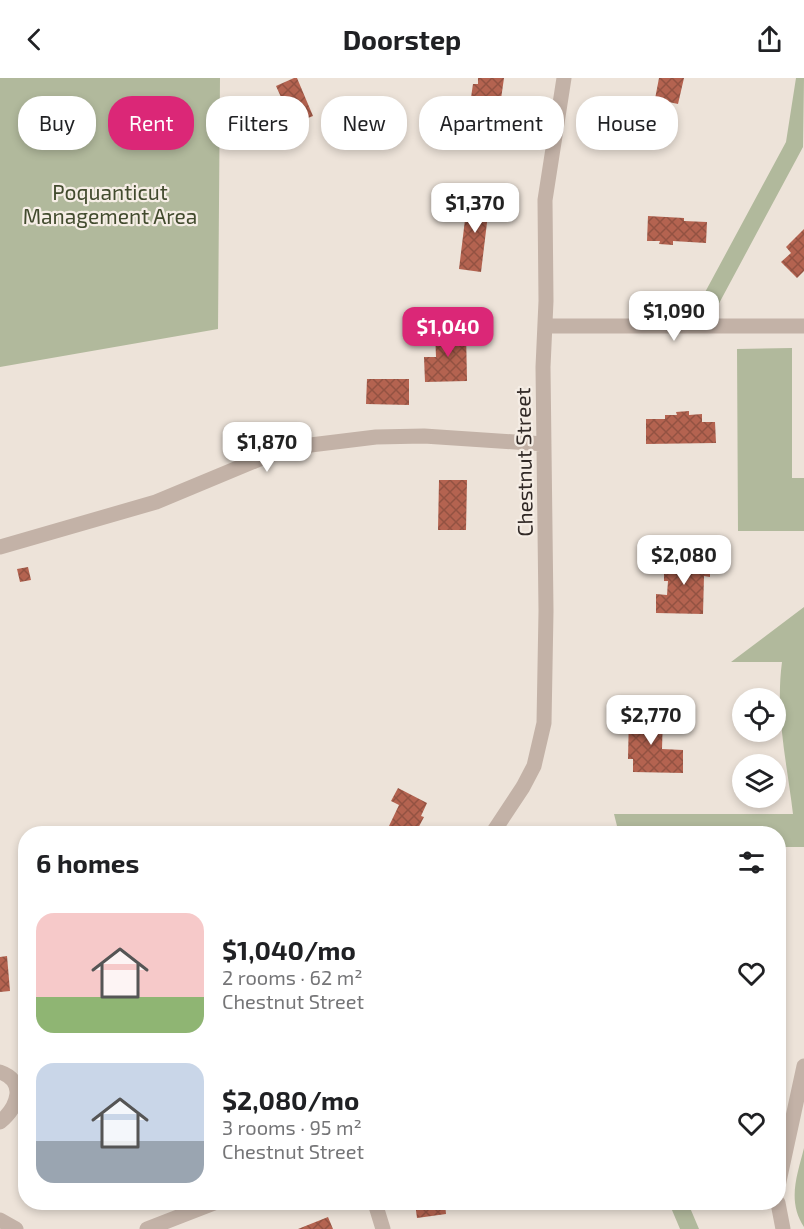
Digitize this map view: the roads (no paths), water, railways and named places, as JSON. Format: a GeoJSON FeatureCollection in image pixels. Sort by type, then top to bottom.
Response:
{"type":"FeatureCollection","features":[{"type":"Feature","properties":{"kind":"street","name":"Chestnut Street"},"geometry":{"type":"LineString","coordinates":[[497,826],[534,766],[544,723],[545,200],[564,78]]}},
{"type":"Feature","properties":{"kind":"street"},"geometry":{"type":"LineString","coordinates":[[545,326],[804,326]]}},
{"type":"Feature","properties":{"kind":"street"},"geometry":{"type":"LineString","coordinates":[[0,547],[156,502],[286,448],[376,437],[424,436],[544,444]]}},
{"type":"Feature","properties":{"kind":"street"},"geometry":{"type":"LineString","coordinates":[[786,1149],[804,1066]]}},
{"type":"Feature","properties":{"kind":"street"},"geometry":{"type":"LineString","coordinates":[[0,1072],[11,1076],[16,1085],[16,1099],[8,1115],[0,1122]]}},
{"type":"Feature","properties":{"kind":"street"},"geometry":{"type":"LineString","coordinates":[[147,1229],[196,1210]]}},
{"type":"Feature","properties":{"kind":"street"},"geometry":{"type":"LineString","coordinates":[[377,1210],[383,1229]]}},
{"type":"Feature","properties":{"kind":"street"},"geometry":{"type":"LineString","coordinates":[[779,1210],[783,1229]]}},
{"type":"Feature","properties":{"kind":"street"},"geometry":{"type":"LineString","coordinates":[[0,1220],[16,1229]]}},
{"type":"Feature","properties":{"kind":"park label","name":"Poquanticut Management Area"},"geometry":{"type":"Point","coordinates":[110,203]}}]}
